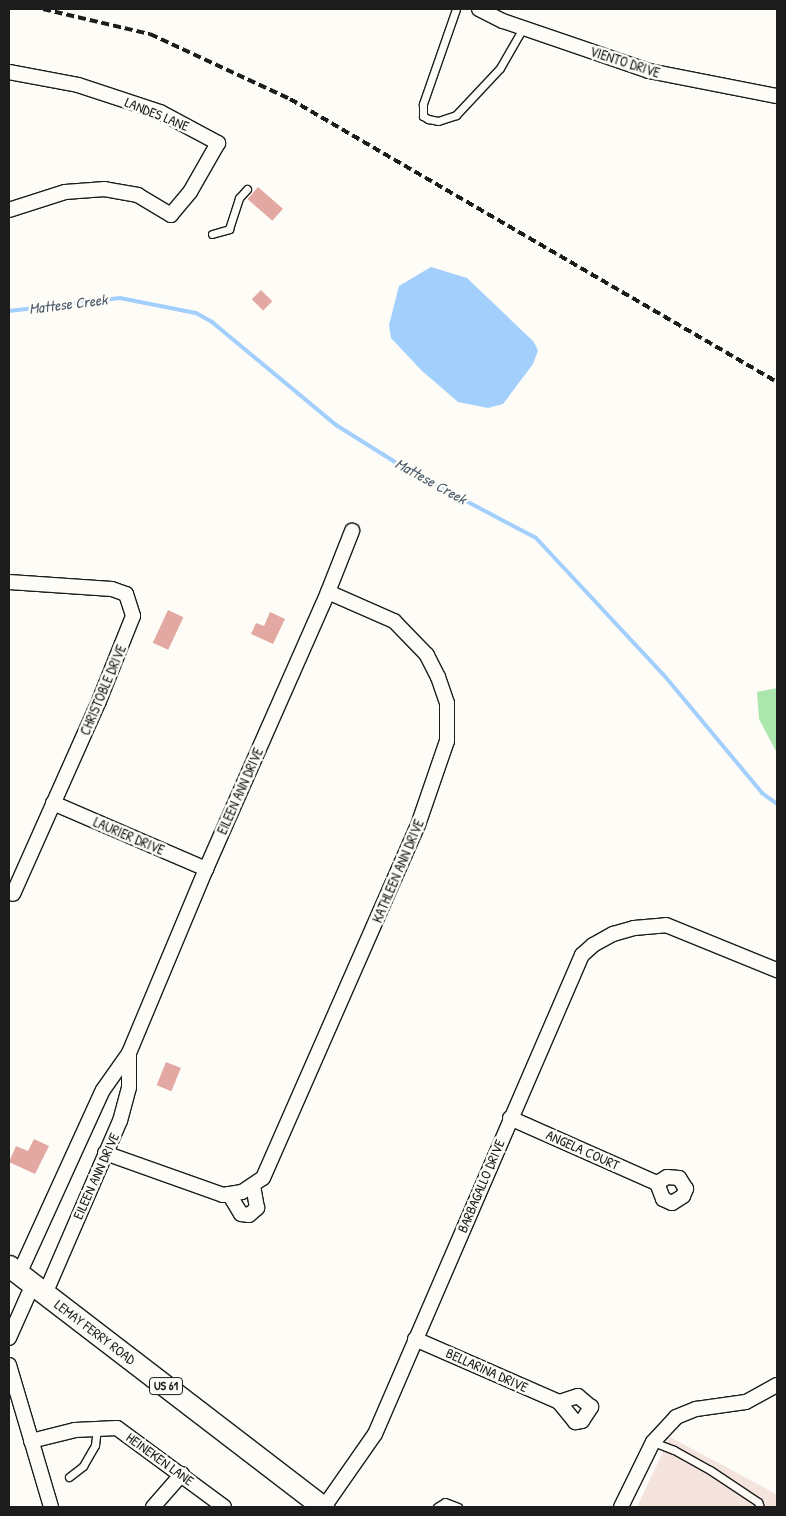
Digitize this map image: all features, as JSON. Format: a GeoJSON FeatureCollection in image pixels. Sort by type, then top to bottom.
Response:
{"type":"FeatureCollection","features":[{"type":"Feature","properties":{"kind":"main road","name":"LEMAY FERRY ROAD"},"geometry":{"type":"LineString","coordinates":[[27,1280],[324,1507]]}},
{"type":"Feature","properties":{"kind":"street","name":"VIENTO DRIVE"},"geometry":{"type":"LineString","coordinates":[[478,9],[523,28],[649,72],[777,96]]}},
{"type":"Feature","properties":{"kind":"street","name":"LANDES LANE"},"geometry":{"type":"LineString","coordinates":[[9,72],[78,86],[160,112],[211,137],[218,143],[190,192],[171,215],[138,196],[105,189],[65,192],[9,210]]}},
{"type":"Feature","properties":{"kind":"street","name":"EILEEN ANN DRIVE"},"geometry":{"type":"LineString","coordinates":[[27,1280],[103,1090],[129,1053],[206,869],[328,592],[352,531]]}},
{"type":"Feature","properties":{"kind":"street","name":"CHRISTOBLE DRIVE"},"geometry":{"type":"LineString","coordinates":[[9,582],[112,589],[126,594],[131,604],[130,627],[13,894]]}},
{"type":"Feature","properties":{"kind":"street","name":"KATHLEEN ANN DRIVE"},"geometry":{"type":"LineString","coordinates":[[229,1194],[242,1192],[263,1178],[418,825],[447,741],[447,703],[427,655],[394,622],[328,592]]}},
{"type":"Feature","properties":{"kind":"street","name":"LAURIER DRIVE"},"geometry":{"type":"LineString","coordinates":[[53,804],[206,869]]}},
{"type":"Feature","properties":{"kind":"street","name":"BARBAGALLO DRIVE"},"geometry":{"type":"LineString","coordinates":[[324,1507],[375,1434],[582,955],[593,945],[634,928],[656,925],[679,929],[777,970]]}},
{"type":"Feature","properties":{"kind":"street","name":"EILEEN ANN DRIVE"},"geometry":{"type":"LineString","coordinates":[[27,1280],[105,1153],[120,1121],[129,1087],[129,1053]]}},
{"type":"Feature","properties":{"kind":"street","name":"ANGELA COURT"},"geometry":{"type":"LineString","coordinates":[[510,1118],[657,1183]]}},
{"type":"Feature","properties":{"kind":"street"},"geometry":{"type":"LineString","coordinates":[[105,1153],[190,1185],[229,1194],[240,1214],[249,1214],[258,1208],[253,1185]]}},
{"type":"Feature","properties":{"kind":"street"},"geometry":{"type":"LineString","coordinates":[[9,1338],[27,1280]]}},
{"type":"Feature","properties":{"kind":"street","name":"BELLARINA DRIVE"},"geometry":{"type":"LineString","coordinates":[[415,1338],[559,1402]]}},
{"type":"Feature","properties":{"kind":"street"},"geometry":{"type":"LineString","coordinates":[[9,1365],[51,1507]]}},
{"type":"Feature","properties":{"kind":"street"},"geometry":{"type":"LineString","coordinates":[[621,1507],[652,1442],[676,1417],[696,1409],[746,1402],[777,1385]]}},
{"type":"Feature","properties":{"kind":"street","name":"HEINEKEN LANE"},"geometry":{"type":"LineString","coordinates":[[31,1441],[75,1430],[117,1428],[182,1474],[224,1507]]}},
{"type":"Feature","properties":{"kind":"street"},"geometry":{"type":"LineString","coordinates":[[153,1507],[182,1474]]}},
{"type":"Feature","properties":{"kind":"lane"},"geometry":{"type":"LineString","coordinates":[[456,9],[423,104],[423,116],[428,119],[438,121],[456,115],[500,68],[523,28]]}},
{"type":"Feature","properties":{"kind":"lane"},"geometry":{"type":"LineString","coordinates":[[212,234],[229,228],[239,198],[247,190]]}},
{"type":"Feature","properties":{"kind":"lane"},"geometry":{"type":"LineString","coordinates":[[69,1476],[83,1466],[96,1445],[97,1429]]}},
{"type":"Feature","properties":{"kind":"lane"},"geometry":{"type":"LineString","coordinates":[[652,1442],[710,1470],[758,1502],[760,1507]]}},
{"type":"Feature","properties":{"kind":"lane"},"geometry":{"type":"LineString","coordinates":[[437,1507],[444,1502],[458,1507]]}},
{"type":"Feature","properties":{"kind":"shaded area"},"geometry":{"type":"Polygon","coordinates":[[[670,1437],[776,1494],[777,1507],[637,1507],[670,1437]]]}},
{"type":"Feature","properties":{"kind":"green space"},"geometry":{"type":"Polygon","coordinates":[[[777,688],[777,753],[759,719],[757,692],[777,688]]]}},
{"type":"Feature","properties":{"kind":"water"},"geometry":{"type":"Polygon","coordinates":[[[431,267],[467,278],[534,342],[538,351],[533,364],[503,404],[488,408],[458,402],[421,370],[391,338],[389,325],[399,286],[431,267]]]}},
{"type":"Feature","properties":{"kind":"building"},"geometry":{"type":"Polygon","coordinates":[[[258,187],[283,209],[272,221],[248,199],[258,187]]]}},
{"type":"Feature","properties":{"kind":"building"},"geometry":{"type":"Polygon","coordinates":[[[261,290],[272,301],[263,311],[252,299],[261,290]]]}},
{"type":"Feature","properties":{"kind":"building"},"geometry":{"type":"Polygon","coordinates":[[[168,610],[183,617],[168,650],[153,643],[168,610]]]}},
{"type":"Feature","properties":{"kind":"building"},"geometry":{"type":"Polygon","coordinates":[[[270,612],[285,619],[273,644],[251,634],[256,623],[264,626],[270,612]]]}},
{"type":"Feature","properties":{"kind":"building"},"geometry":{"type":"Polygon","coordinates":[[[166,1062],[181,1068],[171,1091],[157,1085],[166,1062]]]}},
{"type":"Feature","properties":{"kind":"building"},"geometry":{"type":"Polygon","coordinates":[[[34,1139],[49,1146],[35,1174],[9,1162],[16,1146],[28,1151],[34,1139]]]}},
{"type":"Feature","properties":{"kind":"waterway","name":"Mattese Creek"},"geometry":{"type":"LineString","coordinates":[[9,311],[120,298],[196,313],[212,322],[336,425],[411,472],[536,538],[663,674],[762,793],[777,804]]}},
{"type":"Feature","properties":{"kind":"railway"},"geometry":{"type":"LineString","coordinates":[[43,9],[150,34],[290,99],[777,382]]}}]}
